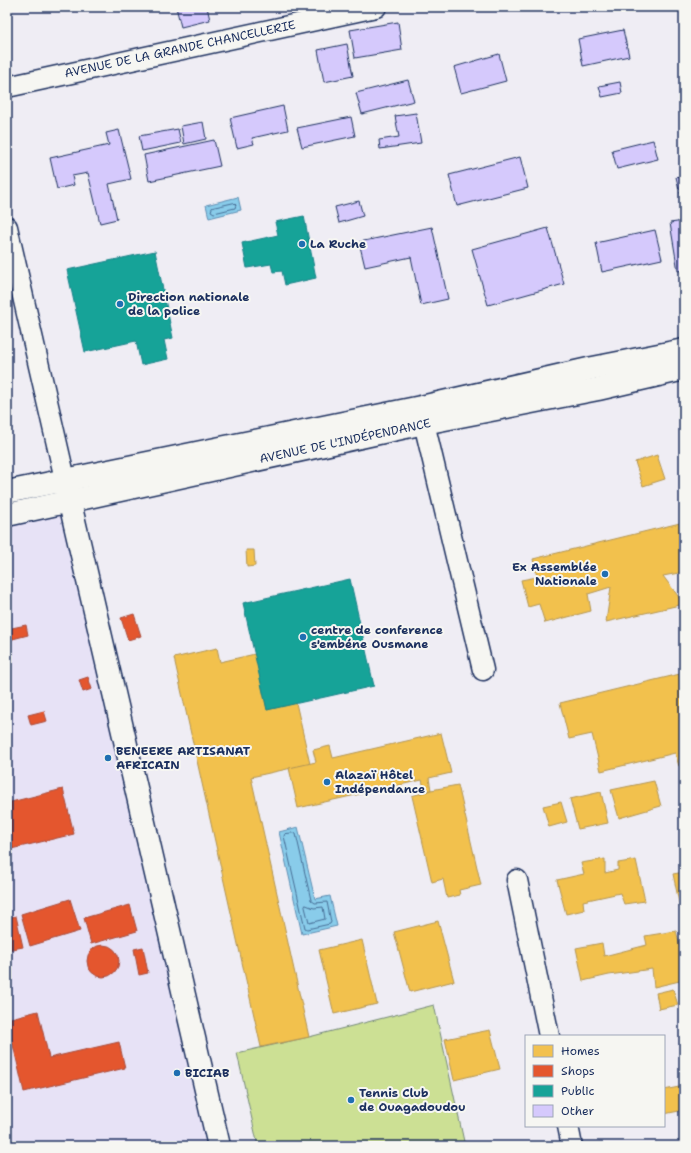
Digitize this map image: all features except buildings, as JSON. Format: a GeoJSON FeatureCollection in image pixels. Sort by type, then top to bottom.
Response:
{"type":"FeatureCollection","features":[{"type":"Feature","properties":{"kind":"main road","name":"AVENUE DE L'INDÉPENDANCE"},"geometry":{"type":"LineString","coordinates":[[7,515],[422,415],[593,368],[684,350]]}},
{"type":"Feature","properties":{"kind":"main road"},"geometry":{"type":"LineString","coordinates":[[593,368],[598,389]]}},
{"type":"Feature","properties":{"kind":"main road","name":"AVENUE DE L'INDÉPENDANCE"},"geometry":{"type":"LineString","coordinates":[[7,492],[65,479],[422,415],[598,389],[684,369]]}},
{"type":"Feature","properties":{"kind":"main road"},"geometry":{"type":"LineString","coordinates":[[65,479],[220,1146]]}},
{"type":"Feature","properties":{"kind":"street","name":"AVENUE DE LA GRANDE CHANCELLERIE"},"geometry":{"type":"LineString","coordinates":[[7,86],[326,12],[376,7]]}},
{"type":"Feature","properties":{"kind":"street"},"geometry":{"type":"LineString","coordinates":[[7,227],[65,479]]}},
{"type":"Feature","properties":{"kind":"street"},"geometry":{"type":"LineString","coordinates":[[422,415],[483,670]]}},
{"type":"Feature","properties":{"kind":"street"},"geometry":{"type":"LineString","coordinates":[[517,880],[549,1035]]}},
{"type":"Feature","properties":{"kind":"street"},"geometry":{"type":"LineString","coordinates":[[568,1127],[572,1146]]}},
{"type":"Feature","properties":{"kind":"shaded area"},"geometry":{"type":"Polygon","coordinates":[[[69,501],[219,1146],[7,1146],[7,515],[69,501]]]}},
{"type":"Feature","properties":{"kind":"green space","name":"Tennis Club de Ouagadoudou"},"geometry":{"type":"Polygon","coordinates":[[[434,1005],[465,1146],[258,1146],[237,1053],[309,1037],[434,1005]]]}},
{"type":"Feature","properties":{"kind":"water"},"geometry":{"type":"Polygon","coordinates":[[[238,197],[241,210],[209,218],[206,205],[238,197]]]}},
{"type":"Feature","properties":{"kind":"water"},"geometry":{"type":"Polygon","coordinates":[[[298,827],[315,899],[330,896],[337,926],[302,934],[279,832],[298,827]]]}},
{"type":"Feature","properties":{"kind":"place","name":"La Ruche"},"geometry":{"type":"Point","coordinates":[302,244]}},
{"type":"Feature","properties":{"kind":"place","name":"Direction nationale de la police"},"geometry":{"type":"Point","coordinates":[120,304]}},
{"type":"Feature","properties":{"kind":"place","name":"Ex Assemblée Nationale"},"geometry":{"type":"Point","coordinates":[605,574]}},
{"type":"Feature","properties":{"kind":"place","name":"centre de conference s'embéne Ousmane"},"geometry":{"type":"Point","coordinates":[303,637]}},
{"type":"Feature","properties":{"kind":"place","name":"BENEERE ARTISANAT AFRICAIN"},"geometry":{"type":"Point","coordinates":[108,758]}},
{"type":"Feature","properties":{"kind":"place","name":"Alazaï Hôtel Indépendance"},"geometry":{"type":"Point","coordinates":[327,782]}},
{"type":"Feature","properties":{"kind":"place","name":"BICIAB"},"geometry":{"type":"Point","coordinates":[177,1073]}},
{"type":"Feature","properties":{"kind":"place","name":"Tennis Club de Ouagadoudou"},"geometry":{"type":"Point","coordinates":[351,1100]}}]}
